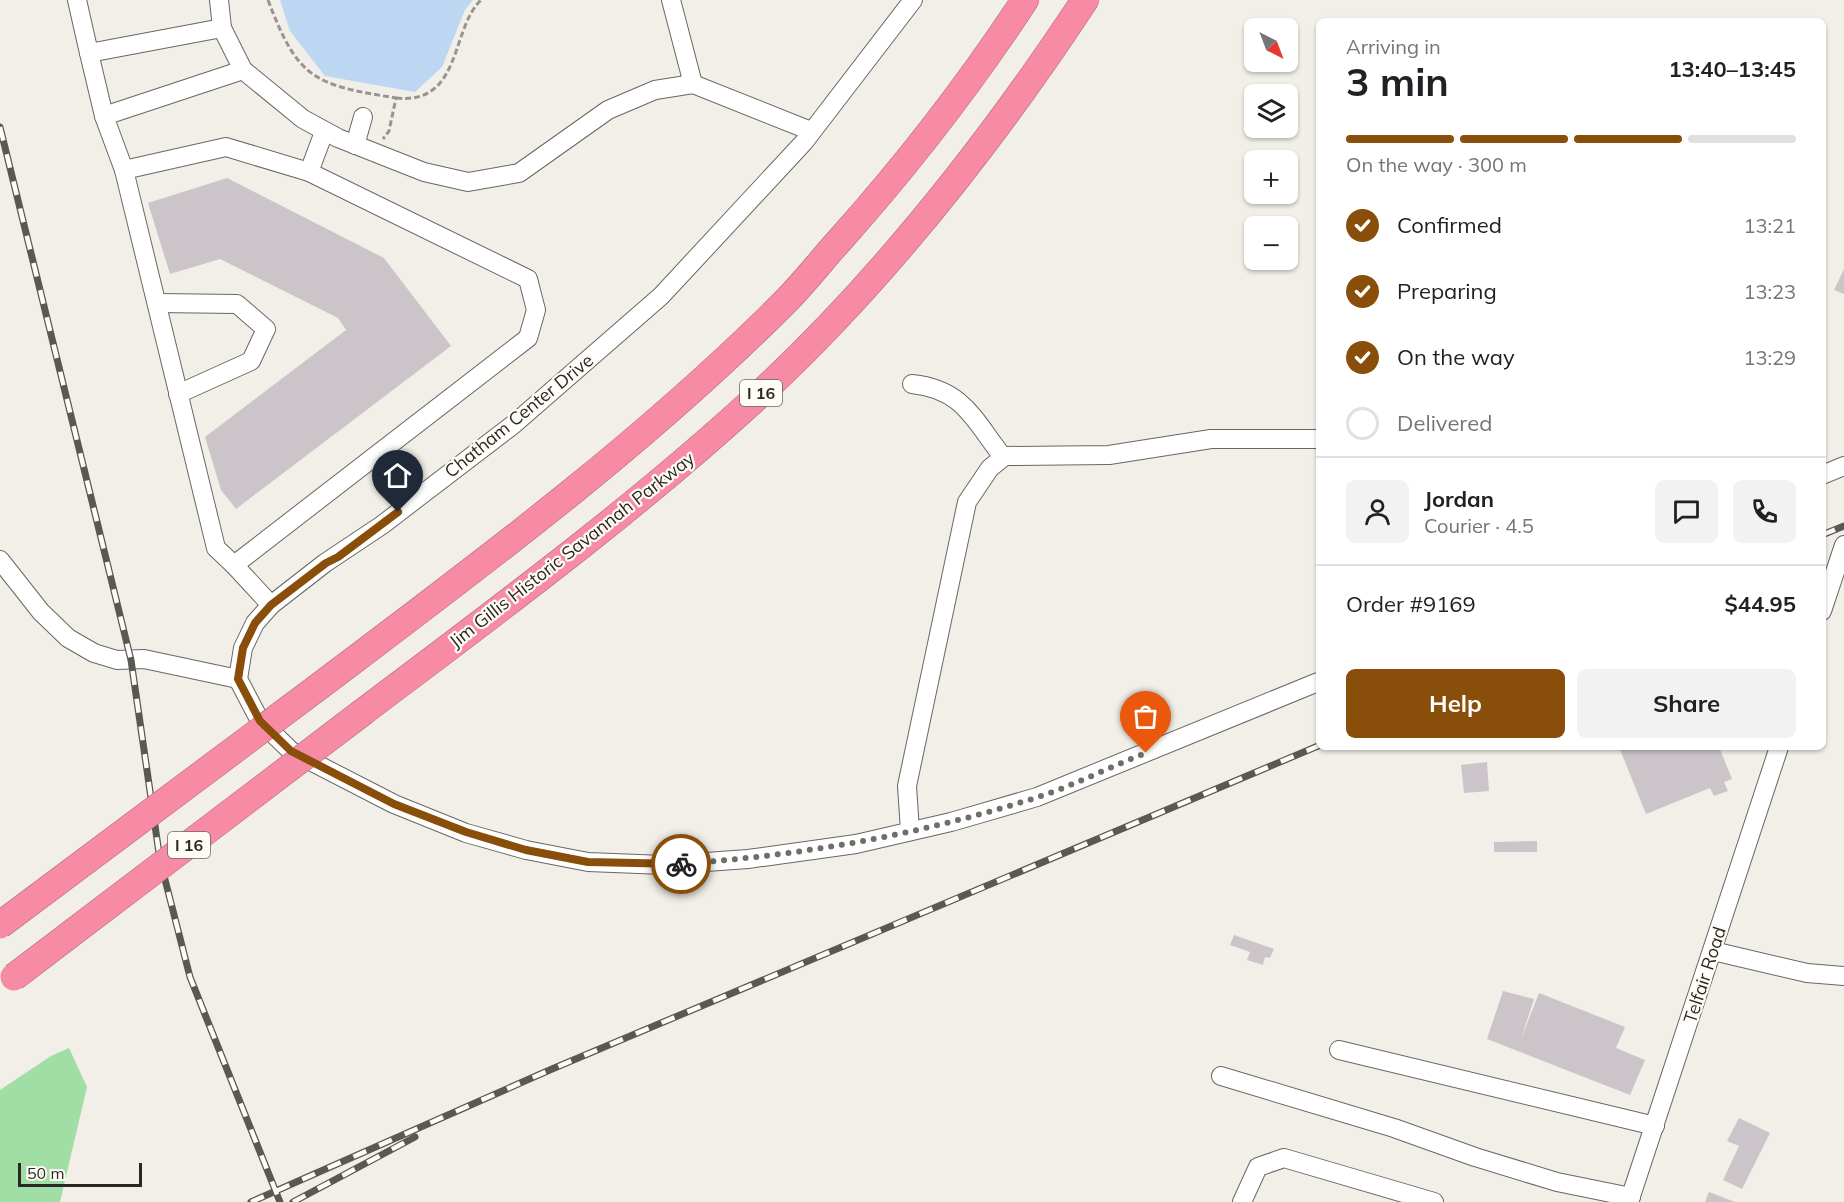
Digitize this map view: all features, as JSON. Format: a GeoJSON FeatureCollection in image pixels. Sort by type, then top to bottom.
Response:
{"type":"FeatureCollection","features":[{"type":"Feature","properties":{"kind":"highway","name":"I 16"},"geometry":{"type":"LineString","coordinates":[[0,925],[317,688],[598,472],[659,420],[781,307],[909,159],[975,75],[1025,0]]}},
{"type":"Feature","properties":{"kind":"highway","name":"Jim Gillis Historic Savannah Parkway"},"geometry":{"type":"LineString","coordinates":[[7,982],[609,525],[762,392],[838,314],[915,228],[1039,70],[1085,0]]}},
{"type":"Feature","properties":{"kind":"street"},"geometry":{"type":"LineString","coordinates":[[77,0],[104,116],[124,170],[216,548],[271,605]]}},
{"type":"Feature","properties":{"kind":"street"},"geometry":{"type":"LineString","coordinates":[[219,0],[222,28],[243,70],[303,119],[324,132],[359,131],[424,172],[468,182],[519,173],[608,110],[655,90],[693,84],[811,131]]}},
{"type":"Feature","properties":{"kind":"street"},"geometry":{"type":"LineString","coordinates":[[673,0],[693,84]]}},
{"type":"Feature","properties":{"kind":"street","name":"Chatham Center Drive"},"geometry":{"type":"LineString","coordinates":[[238,679],[243,648],[255,623],[271,605],[514,424],[661,296],[811,131],[879,48],[913,0]]}},
{"type":"Feature","properties":{"kind":"street"},"geometry":{"type":"LineString","coordinates":[[89,53],[222,28]]}},
{"type":"Feature","properties":{"kind":"street"},"geometry":{"type":"LineString","coordinates":[[104,116],[243,70]]}},
{"type":"Feature","properties":{"kind":"street"},"geometry":{"type":"LineString","coordinates":[[309,172],[324,132]]}},
{"type":"Feature","properties":{"kind":"street"},"geometry":{"type":"LineString","coordinates":[[124,170],[226,147],[309,172],[528,279],[536,310],[528,338],[234,565]]}},
{"type":"Feature","properties":{"kind":"street"},"geometry":{"type":"LineString","coordinates":[[157,303],[237,304],[266,329],[251,361],[178,394]]}},
{"type":"Feature","properties":{"kind":"street"},"geometry":{"type":"LineString","coordinates":[[912,384],[933,386],[956,397],[1003,457]]}},
{"type":"Feature","properties":{"kind":"street"},"geometry":{"type":"LineString","coordinates":[[910,831],[909,775],[967,502],[990,468],[1003,457],[1109,455],[1211,439],[1316,439]]}},
{"type":"Feature","properties":{"kind":"street"},"geometry":{"type":"LineString","coordinates":[[1826,473],[1844,466]]}},
{"type":"Feature","properties":{"kind":"street"},"geometry":{"type":"LineString","coordinates":[[1826,599],[1844,544]]}},
{"type":"Feature","properties":{"kind":"street"},"geometry":{"type":"LineString","coordinates":[[0,560],[41,612],[68,638],[94,653],[117,660],[144,660],[238,679],[260,721],[291,751],[351,783],[426,818],[466,832],[526,850],[588,862],[664,865],[748,859],[856,844],[910,831],[1037,797],[1316,683]]}},
{"type":"Feature","properties":{"kind":"street","name":"Telfair Road"},"geometry":{"type":"LineString","coordinates":[[1630,1199],[1778,750]]}},
{"type":"Feature","properties":{"kind":"street"},"geometry":{"type":"LineString","coordinates":[[1713,951],[1808,974],[1844,976]]}},
{"type":"Feature","properties":{"kind":"street"},"geometry":{"type":"LineString","coordinates":[[1339,1050],[1654,1126]]}},
{"type":"Feature","properties":{"kind":"street"},"geometry":{"type":"LineString","coordinates":[[1221,1076],[1394,1128],[1546,1179],[1630,1199]]}},
{"type":"Feature","properties":{"kind":"street"},"geometry":{"type":"LineString","coordinates":[[1242,1202],[1258,1167],[1284,1158],[1434,1202]]}},
{"type":"Feature","properties":{"kind":"path"},"geometry":{"type":"LineString","coordinates":[[268,0],[289,46],[305,68],[319,80],[339,89],[411,100],[432,88],[449,72],[466,24],[481,0]]}},
{"type":"Feature","properties":{"kind":"path"},"geometry":{"type":"LineString","coordinates":[[359,131],[378,139],[386,138],[396,98]]}},
{"type":"Feature","properties":{"kind":"green space"},"geometry":{"type":"Polygon","coordinates":[[[69,1048],[87,1087],[60,1202],[0,1202],[0,1090],[51,1056],[69,1048]]]}},
{"type":"Feature","properties":{"kind":"water"},"geometry":{"type":"Polygon","coordinates":[[[280,0],[473,0],[465,10],[442,67],[415,92],[325,76],[290,31],[280,0]]]}},
{"type":"Feature","properties":{"kind":"building"},"geometry":{"type":"Polygon","coordinates":[[[227,178],[384,258],[451,346],[236,509],[221,490],[205,437],[346,330],[338,318],[220,259],[170,274],[148,203],[227,178]]]}},
{"type":"Feature","properties":{"kind":"building"},"geometry":{"type":"Polygon","coordinates":[[[1844,269],[1844,294],[1834,290],[1844,269]]]}},
{"type":"Feature","properties":{"kind":"building"},"geometry":{"type":"Polygon","coordinates":[[[1620,750],[1720,750],[1732,779],[1724,782],[1728,791],[1714,796],[1710,788],[1646,814],[1620,750]]]}},
{"type":"Feature","properties":{"kind":"building"},"geometry":{"type":"Polygon","coordinates":[[[1487,762],[1489,791],[1464,793],[1461,765],[1487,762]]]}},
{"type":"Feature","properties":{"kind":"building"},"geometry":{"type":"Polygon","coordinates":[[[1537,841],[1537,852],[1494,852],[1494,842],[1537,841]]]}},
{"type":"Feature","properties":{"kind":"building"},"geometry":{"type":"Polygon","coordinates":[[[1234,935],[1274,949],[1270,958],[1265,957],[1263,965],[1247,960],[1250,952],[1230,945],[1234,935]]]}},
{"type":"Feature","properties":{"kind":"building"},"geometry":{"type":"Polygon","coordinates":[[[1503,991],[1534,999],[1521,1039],[1539,993],[1625,1027],[1616,1048],[1645,1060],[1630,1095],[1487,1039],[1503,991]]]}},
{"type":"Feature","properties":{"kind":"building"},"geometry":{"type":"Polygon","coordinates":[[[1739,1118],[1770,1133],[1742,1189],[1723,1180],[1739,1146],[1727,1141],[1739,1118]]]}},
{"type":"Feature","properties":{"kind":"building"},"geometry":{"type":"Polygon","coordinates":[[[1709,1192],[1735,1202],[1705,1202],[1709,1192]]]}},
{"type":"Feature","properties":{"kind":"railway"},"geometry":{"type":"LineString","coordinates":[[0,127],[131,660],[160,860],[190,977],[280,1202]]}},
{"type":"Feature","properties":{"kind":"railway"},"geometry":{"type":"LineString","coordinates":[[1826,533],[1844,526]]}},
{"type":"Feature","properties":{"kind":"railway"},"geometry":{"type":"LineString","coordinates":[[251,1202],[552,1069],[1316,747]]}},
{"type":"Feature","properties":{"kind":"railway"},"geometry":{"type":"LineString","coordinates":[[293,1202],[415,1137]]}},
{"type":"Feature","properties":{"kind":"way so far"},"geometry":{"type":"LineString","coordinates":[[681,864],[748,859],[856,844],[951,822],[1037,797],[1146,753]]}},
{"type":"Feature","properties":{"kind":"route"},"geometry":{"type":"LineString","coordinates":[[398,512],[271,605],[255,623],[243,648],[238,679],[260,721],[291,751],[394,804],[466,832],[526,850],[588,862],[681,864]]}}]}
